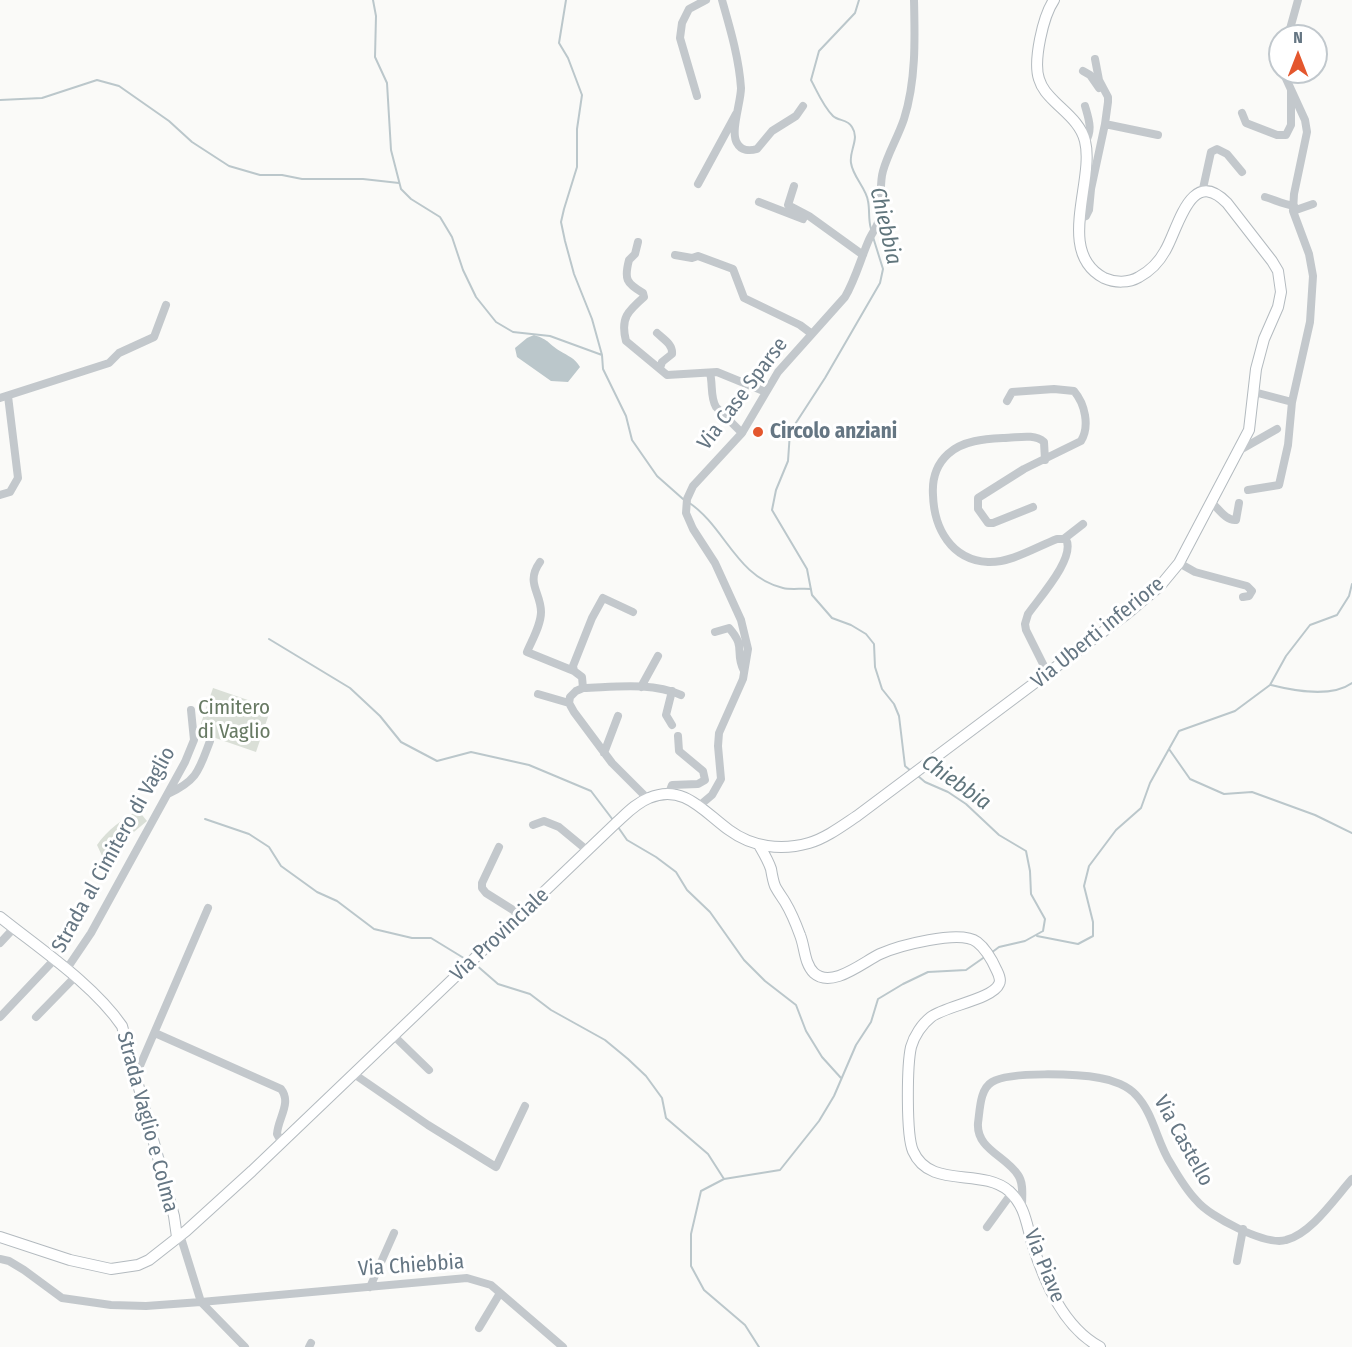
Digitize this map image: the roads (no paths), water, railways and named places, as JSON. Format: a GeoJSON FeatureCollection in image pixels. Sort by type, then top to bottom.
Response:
{"type":"FeatureCollection","features":[{"type":"Feature","properties":{"kind":"main road"},"geometry":{"type":"LineString","coordinates":[[1054,0],[1044,22],[1037,72],[1039,82],[1046,93],[1078,125],[1085,143],[1085,167],[1079,219],[1082,251],[1093,271],[1106,279],[1120,282],[1132,281],[1155,265],[1166,250],[1187,204],[1202,193]]}},
{"type":"Feature","properties":{"kind":"main road","name":"Via Uberti inferiore"},"geometry":{"type":"LineString","coordinates":[[669,793],[686,797],[730,831],[759,844],[782,847],[810,843],[857,816],[1048,674],[1160,586],[1179,563],[1249,430],[1256,369],[1281,292],[1278,271],[1272,261],[1227,203],[1216,193],[1202,193]]}},
{"type":"Feature","properties":{"kind":"main road"},"geometry":{"type":"LineString","coordinates":[[647,798],[669,793]]}},
{"type":"Feature","properties":{"kind":"main road","name":"Via Provinciale"},"geometry":{"type":"LineString","coordinates":[[0,1237],[70,1260],[111,1269],[149,1260],[186,1232],[282,1143],[616,823],[647,798]]}},
{"type":"Feature","properties":{"kind":"main road"},"geometry":{"type":"LineString","coordinates":[[759,844],[770,866],[776,887],[801,937],[810,968],[820,976],[831,978],[840,976],[878,955],[927,940],[954,937],[972,939],[983,949],[993,963],[1000,980],[999,985],[985,996],[947,1008],[931,1016],[916,1035],[911,1047],[908,1134],[912,1150],[924,1167],[940,1175],[986,1181],[1001,1186],[1022,1206]]}},
{"type":"Feature","properties":{"kind":"main road"},"geometry":{"type":"LineString","coordinates":[[770,866],[782,847]]}},
{"type":"Feature","properties":{"kind":"main road","name":"Strada Vaglio e Colma"},"geometry":{"type":"LineString","coordinates":[[0,917],[110,1008],[122,1026],[174,1216],[177,1237]]}},
{"type":"Feature","properties":{"kind":"main road","name":"Via Piave"},"geometry":{"type":"LineString","coordinates":[[1022,1206],[1038,1262],[1052,1293],[1064,1313],[1083,1335],[1100,1347]]}},
{"type":"Feature","properties":{"kind":"street"},"geometry":{"type":"LineString","coordinates":[[697,96],[680,38],[688,4],[706,0]]}},
{"type":"Feature","properties":{"kind":"street"},"geometry":{"type":"LineString","coordinates":[[723,0],[732,34],[741,88],[734,137],[737,145],[742,148],[757,149],[772,132],[796,116],[803,106]]}},
{"type":"Feature","properties":{"kind":"street","name":"Via Case Sparse"},"geometry":{"type":"LineString","coordinates":[[699,806],[712,795],[721,779],[719,734],[743,679],[748,649],[741,620],[715,563],[693,529],[686,513],[688,495],[693,486],[742,433],[778,372],[845,297],[852,285],[881,211],[880,186],[883,171],[908,103],[916,48],[914,0]]}},
{"type":"Feature","properties":{"kind":"street"},"geometry":{"type":"LineString","coordinates":[[1291,24],[1298,0]]}},
{"type":"Feature","properties":{"kind":"street"},"geometry":{"type":"LineString","coordinates":[[1079,219],[1086,216],[1089,210],[1108,102],[1108,97],[1099,80],[1095,59]]}},
{"type":"Feature","properties":{"kind":"street"},"geometry":{"type":"LineString","coordinates":[[1083,71],[1090,75],[1108,102]]}},
{"type":"Feature","properties":{"kind":"street"},"geometry":{"type":"LineString","coordinates":[[1248,490],[1279,485],[1288,445],[1292,402],[1310,322],[1313,276],[1310,254],[1294,208],[1294,194],[1307,132],[1305,120],[1290,84]]}},
{"type":"Feature","properties":{"kind":"street"},"geometry":{"type":"LineString","coordinates":[[1242,113],[1246,123],[1277,135],[1286,135],[1292,125],[1292,88]]}},
{"type":"Feature","properties":{"kind":"street"},"geometry":{"type":"LineString","coordinates":[[1085,106],[1091,125],[1090,134],[1085,143]]}},
{"type":"Feature","properties":{"kind":"street"},"geometry":{"type":"LineString","coordinates":[[698,184],[738,107]]}},
{"type":"Feature","properties":{"kind":"street"},"geometry":{"type":"LineString","coordinates":[[1105,124],[1158,135]]}},
{"type":"Feature","properties":{"kind":"street"},"geometry":{"type":"LineString","coordinates":[[1202,193],[1211,152],[1217,149],[1227,154],[1242,172]]}},
{"type":"Feature","properties":{"kind":"street"},"geometry":{"type":"LineString","coordinates":[[794,186],[788,205],[809,216],[863,255]]}},
{"type":"Feature","properties":{"kind":"street"},"geometry":{"type":"LineString","coordinates":[[1265,197],[1294,208],[1313,204]]}},
{"type":"Feature","properties":{"kind":"street"},"geometry":{"type":"LineString","coordinates":[[759,202],[819,225]]}},
{"type":"Feature","properties":{"kind":"street"},"geometry":{"type":"LineString","coordinates":[[638,242],[635,254],[629,260],[627,278],[630,285],[643,293],[644,297],[626,315],[624,334],[626,341],[667,375],[710,373],[727,375],[766,392]]}},
{"type":"Feature","properties":{"kind":"street"},"geometry":{"type":"LineString","coordinates":[[675,255],[692,258],[698,256],[733,270],[744,298],[812,334]]}},
{"type":"Feature","properties":{"kind":"street"},"geometry":{"type":"LineString","coordinates":[[0,495],[10,492],[18,478],[4,397],[109,363],[119,353],[154,337],[166,305]]}},
{"type":"Feature","properties":{"kind":"street"},"geometry":{"type":"LineString","coordinates":[[657,333],[672,346],[673,351],[662,362],[660,368]]}},
{"type":"Feature","properties":{"kind":"street"},"geometry":{"type":"LineString","coordinates":[[710,373],[713,402],[742,433]]}},
{"type":"Feature","properties":{"kind":"street"},"geometry":{"type":"LineString","coordinates":[[1007,401],[1012,392],[1054,389],[1074,391],[1080,398],[1087,423],[1081,441],[1024,469],[978,498],[978,508],[988,523],[1033,507]]}},
{"type":"Feature","properties":{"kind":"street"},"geometry":{"type":"LineString","coordinates":[[1254,392],[1292,402]]}},
{"type":"Feature","properties":{"kind":"street"},"geometry":{"type":"LineString","coordinates":[[1240,450],[1277,429]]}},
{"type":"Feature","properties":{"kind":"street"},"geometry":{"type":"LineString","coordinates":[[1045,460],[1044,441],[1037,437],[987,439],[966,444],[948,454],[937,468],[932,483],[935,519],[941,534],[953,549],[967,557],[986,562],[1003,561],[1057,539],[1065,538],[1083,524]]}},
{"type":"Feature","properties":{"kind":"street"},"geometry":{"type":"LineString","coordinates":[[1212,503],[1233,521],[1236,520],[1239,503]]}},
{"type":"Feature","properties":{"kind":"street"},"geometry":{"type":"LineString","coordinates":[[1048,674],[1025,624],[1028,614],[1065,560],[1068,546],[1065,538]]}},
{"type":"Feature","properties":{"kind":"street"},"geometry":{"type":"LineString","coordinates":[[540,562],[534,572],[533,586],[541,613],[527,652],[574,671],[582,677],[583,688]]}},
{"type":"Feature","properties":{"kind":"street"},"geometry":{"type":"LineString","coordinates":[[1179,563],[1195,572],[1247,586],[1252,591],[1249,596],[1243,597]]}},
{"type":"Feature","properties":{"kind":"street"},"geometry":{"type":"LineString","coordinates":[[574,671],[573,666],[583,640],[603,598],[633,612]]}},
{"type":"Feature","properties":{"kind":"street"},"geometry":{"type":"LineString","coordinates":[[716,633],[729,628],[737,637],[740,645],[740,663],[744,671]]}},
{"type":"Feature","properties":{"kind":"street"},"geometry":{"type":"LineString","coordinates":[[641,687],[658,656]]}},
{"type":"Feature","properties":{"kind":"street"},"geometry":{"type":"LineString","coordinates":[[569,703],[570,697],[583,688],[658,687],[681,695]]}},
{"type":"Feature","properties":{"kind":"street"},"geometry":{"type":"LineString","coordinates":[[672,691],[666,715],[672,725]]}},
{"type":"Feature","properties":{"kind":"street"},"geometry":{"type":"LineString","coordinates":[[538,694],[569,703],[604,753],[647,798]]}},
{"type":"Feature","properties":{"kind":"street","name":"Strada al Cimitero di Vaglio"},"geometry":{"type":"LineString","coordinates":[[36,1017],[70,974],[192,747],[194,731],[191,710]]}},
{"type":"Feature","properties":{"kind":"street"},"geometry":{"type":"LineString","coordinates":[[604,753],[618,716]]}},
{"type":"Feature","properties":{"kind":"street"},"geometry":{"type":"LineString","coordinates":[[669,793],[672,785],[698,784],[705,780],[703,771],[678,751],[678,736]]}},
{"type":"Feature","properties":{"kind":"street"},"geometry":{"type":"LineString","coordinates":[[167,794],[183,787],[198,773],[210,741]]}},
{"type":"Feature","properties":{"kind":"street"},"geometry":{"type":"LineString","coordinates":[[533,825],[543,821],[559,827],[588,851]]}},
{"type":"Feature","properties":{"kind":"street"},"geometry":{"type":"LineString","coordinates":[[499,847],[482,883],[482,888],[486,893],[521,915]]}},
{"type":"Feature","properties":{"kind":"street"},"geometry":{"type":"LineString","coordinates":[[136,1075],[208,908]]}},
{"type":"Feature","properties":{"kind":"street"},"geometry":{"type":"LineString","coordinates":[[0,943],[14,928]]}},
{"type":"Feature","properties":{"kind":"street"},"geometry":{"type":"LineString","coordinates":[[0,1017],[54,960]]}},
{"type":"Feature","properties":{"kind":"street"},"geometry":{"type":"LineString","coordinates":[[155,1033],[281,1089],[285,1094],[286,1103],[277,1134],[282,1143]]}},
{"type":"Feature","properties":{"kind":"street"},"geometry":{"type":"LineString","coordinates":[[394,1036],[429,1070]]}},
{"type":"Feature","properties":{"kind":"street"},"geometry":{"type":"LineString","coordinates":[[354,1074],[428,1125],[496,1167],[525,1106]]}},
{"type":"Feature","properties":{"kind":"street","name":"Via Castello"},"geometry":{"type":"LineString","coordinates":[[1022,1206],[1023,1188],[1018,1175],[981,1140],[978,1126],[982,1094],[990,1083],[1005,1076],[1045,1074],[1101,1078],[1119,1083],[1136,1095],[1148,1112],[1170,1163],[1197,1202],[1215,1216],[1265,1239],[1285,1241],[1301,1233],[1314,1222],[1352,1179]]}},
{"type":"Feature","properties":{"kind":"street"},"geometry":{"type":"LineString","coordinates":[[987,1227],[1011,1194]]}},
{"type":"Feature","properties":{"kind":"street"},"geometry":{"type":"LineString","coordinates":[[1237,1261],[1243,1229]]}},
{"type":"Feature","properties":{"kind":"street"},"geometry":{"type":"LineString","coordinates":[[370,1287],[394,1233]]}},
{"type":"Feature","properties":{"kind":"street"},"geometry":{"type":"LineString","coordinates":[[177,1237],[182,1241],[201,1302],[244,1347]]}},
{"type":"Feature","properties":{"kind":"street","name":"Via Chiebbia"},"geometry":{"type":"LineString","coordinates":[[0,1259],[9,1261],[24,1270],[62,1298],[135,1306],[467,1278],[491,1285],[563,1347]]}},
{"type":"Feature","properties":{"kind":"street"},"geometry":{"type":"LineString","coordinates":[[478,1328],[500,1293]]}},
{"type":"Feature","properties":{"kind":"waterway"},"geometry":{"type":"LineString","coordinates":[[373,0],[376,16],[375,57],[387,83],[391,150],[401,189],[411,199],[440,217],[452,237],[463,270],[476,297],[496,322],[513,332],[550,336],[602,355]]}},
{"type":"Feature","properties":{"kind":"waterway"},"geometry":{"type":"LineString","coordinates":[[566,0],[559,43],[568,58],[582,95],[577,129],[577,167],[561,222],[565,241],[574,274],[592,319],[602,355],[603,369],[626,416],[632,440],[657,476],[683,499]]}},
{"type":"Feature","properties":{"kind":"waterway","name":"Chiebbia"},"geometry":{"type":"LineString","coordinates":[[859,0],[855,13],[819,51],[811,80],[829,112],[835,118],[850,124],[854,131],[855,140],[851,163],[867,196],[871,229]]}},
{"type":"Feature","properties":{"kind":"waterway"},"geometry":{"type":"LineString","coordinates":[[0,100],[42,98],[97,80],[119,86],[169,121],[192,142],[229,166],[260,175],[282,175],[302,179],[363,179],[399,183]]}},
{"type":"Feature","properties":{"kind":"waterway","name":"Chiebbia"},"geometry":{"type":"LineString","coordinates":[[873,237],[883,269],[880,283],[825,378],[790,432],[788,461],[776,490],[772,510],[807,569],[812,595],[832,618],[866,634],[874,644],[875,667],[882,689],[894,704],[899,716],[905,766],[911,771]]}},
{"type":"Feature","properties":{"kind":"waterway"},"geometry":{"type":"LineString","coordinates":[[688,502],[701,512],[742,562],[754,573],[767,582],[783,588],[811,589]]}},
{"type":"Feature","properties":{"kind":"waterway"},"geometry":{"type":"LineString","coordinates":[[1037,936],[1078,944],[1093,936],[1093,922],[1084,886],[1089,866],[1116,830],[1141,808],[1150,783],[1179,731],[1235,711],[1270,685],[1286,656],[1310,625],[1337,615],[1349,596],[1352,584]]}},
{"type":"Feature","properties":{"kind":"waterway"},"geometry":{"type":"LineString","coordinates":[[269,639],[350,688],[380,716],[401,742],[437,761],[471,752],[529,765],[591,791],[613,820]]}},
{"type":"Feature","properties":{"kind":"waterway"},"geometry":{"type":"LineString","coordinates":[[1271,685],[1302,691],[1323,692],[1343,688],[1352,683]]}},
{"type":"Feature","properties":{"kind":"waterway"},"geometry":{"type":"LineString","coordinates":[[1169,749],[1190,779],[1224,794],[1252,792],[1315,815],[1352,833]]}},
{"type":"Feature","properties":{"kind":"waterway","name":"Chiebbia"},"geometry":{"type":"LineString","coordinates":[[918,776],[966,804],[999,835],[1026,851],[1031,894],[1045,919],[1043,931],[1025,941],[999,947],[991,953]]}},
{"type":"Feature","properties":{"kind":"waterway"},"geometry":{"type":"LineString","coordinates":[[205,819],[249,834],[269,847],[281,866],[317,892],[337,901],[374,929],[412,938],[431,938],[467,960]]}},
{"type":"Feature","properties":{"kind":"waterway"},"geometry":{"type":"LineString","coordinates":[[618,827],[627,840],[676,872],[687,890],[710,912],[744,960],[765,981],[796,1005],[806,1031],[822,1057],[841,1078]]}},
{"type":"Feature","properties":{"kind":"waterway","name":"Chiebbia"},"geometry":{"type":"LineString","coordinates":[[759,1347],[745,1325],[704,1290],[691,1266],[691,1234],[701,1191],[724,1179],[780,1170],[819,1121],[834,1096],[856,1045],[871,1022],[878,999],[928,972],[966,970],[986,956]]}},
{"type":"Feature","properties":{"kind":"waterway"},"geometry":{"type":"LineString","coordinates":[[475,964],[498,984],[530,994],[551,1010],[605,1040],[628,1059],[646,1076],[662,1098],[666,1118],[708,1154],[724,1179]]}},
{"type":"Feature","properties":{"kind":"place","name":"Circolo anziani"},"geometry":{"type":"Point","coordinates":[758,432]}},
{"type":"Feature","properties":{"kind":"park label","name":"Cimitero di Vaglio"},"geometry":{"type":"Point","coordinates":[234,720]}}]}
